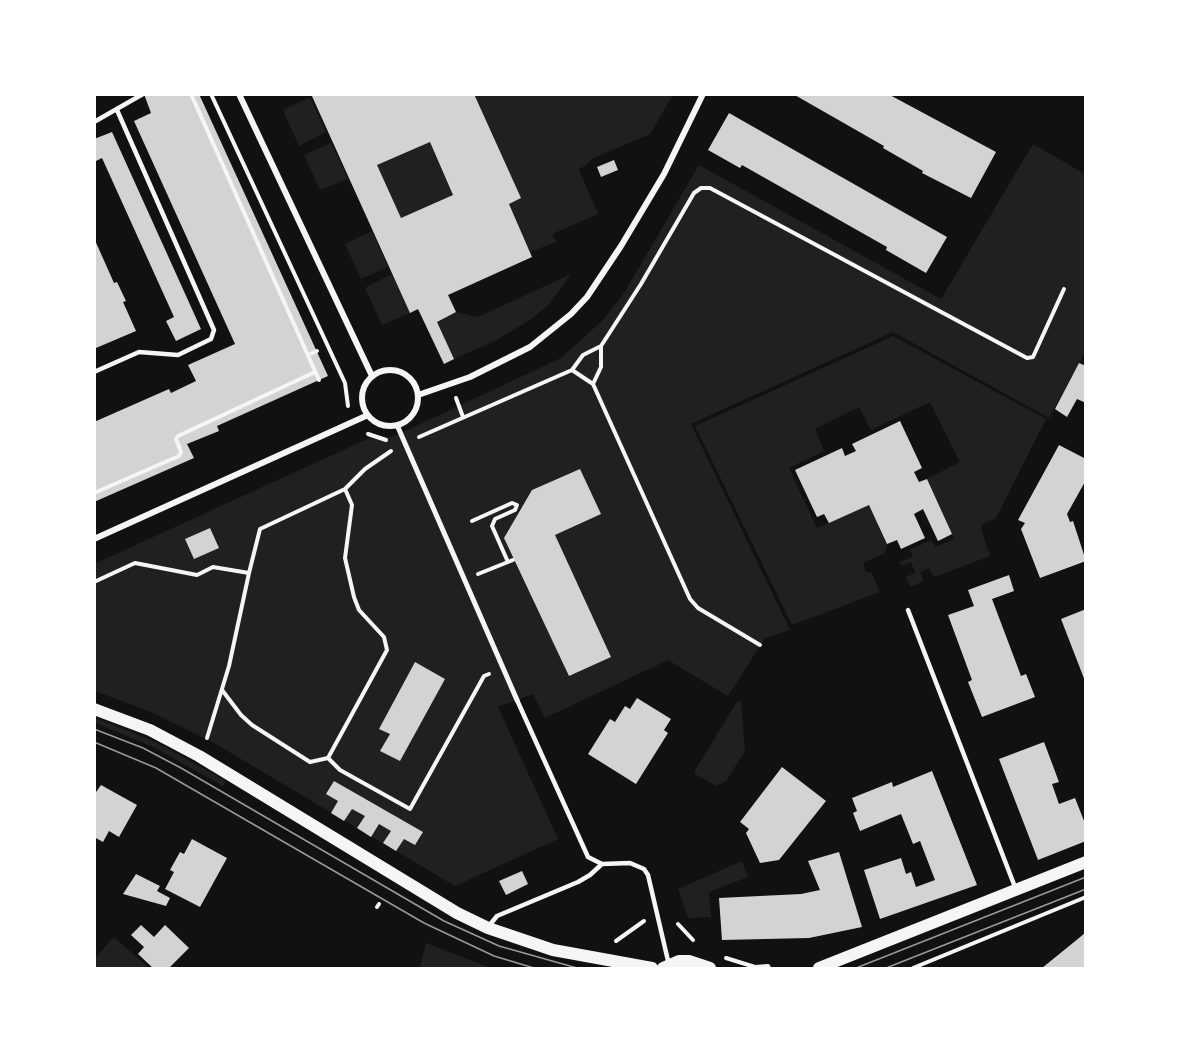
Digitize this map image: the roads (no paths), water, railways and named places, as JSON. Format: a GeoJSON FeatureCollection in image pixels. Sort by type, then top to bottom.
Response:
{"type":"FeatureCollection","features":[{"type":"Feature","properties":{"kind":"main road"},"geometry":{"type":"LineString","coordinates":[[94,709],[150,730],[199,756],[450,909],[488,928],[553,950],[652,969]]}},
{"type":"Feature","properties":{"kind":"main road"},"geometry":{"type":"LineString","coordinates":[[819,969],[1086,862]]}},
{"type":"Feature","properties":{"kind":"main road"},"geometry":{"type":"LineString","coordinates":[[666,967],[689,961],[710,969]]}},
{"type":"Feature","properties":{"kind":"street"},"geometry":{"type":"LineString","coordinates":[[239,94],[372,376]]}},
{"type":"Feature","properties":{"kind":"street"},"geometry":{"type":"LineString","coordinates":[[418,395],[470,377],[530,347],[571,314],[586,297],[621,246],[664,174],[703,94]]}},
{"type":"Feature","properties":{"kind":"street"},"geometry":{"type":"LineString","coordinates":[[385,370],[400,372],[412,381],[418,395],[411,417],[397,425],[382,425],[368,415],[362,401],[362,392],[372,376],[385,370]]}},
{"type":"Feature","properties":{"kind":"street"},"geometry":{"type":"LineString","coordinates":[[94,539],[368,415]]}},
{"type":"Feature","properties":{"kind":"street"},"geometry":{"type":"LineString","coordinates":[[397,425],[517,700]]}},
{"type":"Feature","properties":{"kind":"lane"},"geometry":{"type":"LineString","coordinates":[[94,122],[143,94]]}},
{"type":"Feature","properties":{"kind":"lane"},"geometry":{"type":"LineString","coordinates":[[94,372],[139,352],[178,355],[211,339],[214,330],[117,110]]}},
{"type":"Feature","properties":{"kind":"lane"},"geometry":{"type":"LineString","coordinates":[[908,610],[1016,890]]}},
{"type":"Feature","properties":{"kind":"lane"},"geometry":{"type":"LineString","coordinates":[[517,700],[588,857],[602,864],[630,863],[644,869],[648,875],[666,967]]}},
{"type":"Feature","properties":{"kind":"lane"},"geometry":{"type":"LineString","coordinates":[[488,928],[497,916],[578,882],[590,876],[602,864]]}},
{"type":"Feature","properties":{"kind":"tram line"},"geometry":{"type":"LineString","coordinates":[[94,729],[143,748],[181,768],[444,921],[499,946],[577,968]]}},
{"type":"Feature","properties":{"kind":"tram line"},"geometry":{"type":"LineString","coordinates":[[94,742],[156,768],[424,923],[494,956],[534,968]]}},
{"type":"Feature","properties":{"kind":"tram line"},"geometry":{"type":"LineString","coordinates":[[856,968],[1086,877]]}},
{"type":"Feature","properties":{"kind":"tram line"},"geometry":{"type":"LineString","coordinates":[[886,968],[1086,889]]}}]}
